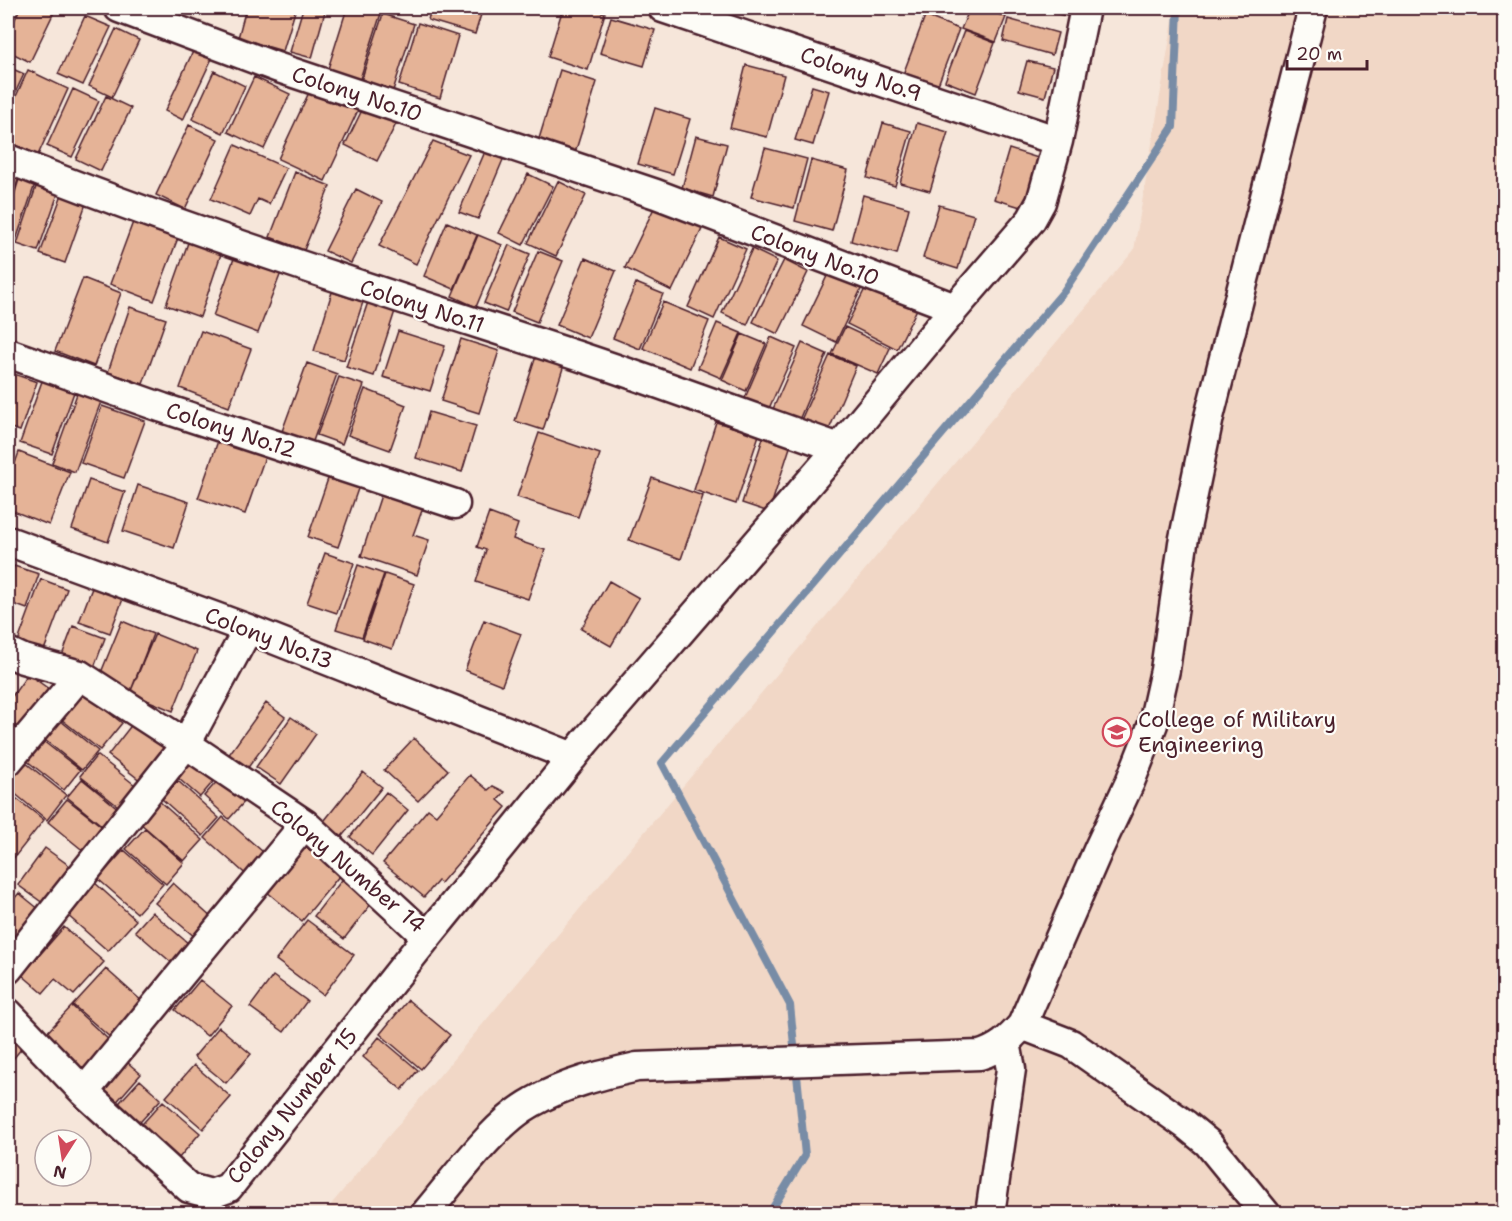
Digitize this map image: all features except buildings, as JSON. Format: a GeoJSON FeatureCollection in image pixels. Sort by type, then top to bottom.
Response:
{"type":"FeatureCollection","features":[{"type":"Feature","properties":{"kind":"street","name":"Colony No.10"},"geometry":{"type":"LineString","coordinates":[[119,8],[276,67],[656,194],[955,308]]}},
{"type":"Feature","properties":{"kind":"street","name":"Colony No.9"},"geometry":{"type":"LineString","coordinates":[[663,8],[1058,141]]}},
{"type":"Feature","properties":{"kind":"street"},"geometry":{"type":"LineString","coordinates":[[573,757],[839,448],[1031,220],[1041,202],[1058,141],[1085,8]]}},
{"type":"Feature","properties":{"kind":"street"},"geometry":{"type":"LineString","coordinates":[[990,1214],[1014,1034],[1130,782],[1153,724],[1165,670],[1182,543],[1209,417],[1313,8]]}},
{"type":"Feature","properties":{"kind":"street","name":"Colony No.11"},"geometry":{"type":"LineString","coordinates":[[8,159],[92,193],[300,266],[589,360],[839,448]]}},
{"type":"Feature","properties":{"kind":"street","name":"Colony No.12"},"geometry":{"type":"LineString","coordinates":[[8,353],[163,408],[455,504]]}},
{"type":"Feature","properties":{"kind":"street","name":"Colony No.13"},"geometry":{"type":"LineString","coordinates":[[8,541],[248,629],[573,757]]}},
{"type":"Feature","properties":{"kind":"street"},"geometry":{"type":"LineString","coordinates":[[8,969],[186,744],[248,629]]}},
{"type":"Feature","properties":{"kind":"street","name":"Colony Number 14"},"geometry":{"type":"LineString","coordinates":[[8,652],[23,659],[80,675],[305,824],[427,937],[573,757]]}},
{"type":"Feature","properties":{"kind":"street"},"geometry":{"type":"LineString","coordinates":[[8,762],[80,675]]}},
{"type":"Feature","properties":{"kind":"street"},"geometry":{"type":"LineString","coordinates":[[84,1092],[305,824]]}},
{"type":"Feature","properties":{"kind":"street","name":"Colony Number 15"},"geometry":{"type":"LineString","coordinates":[[8,1013],[84,1092],[189,1188],[211,1194],[228,1188],[427,937]]}},
{"type":"Feature","properties":{"kind":"street"},"geometry":{"type":"LineString","coordinates":[[425,1214],[501,1126],[531,1103],[583,1079],[637,1067],[980,1055],[994,1050],[1014,1034],[1071,1044],[1186,1125],[1208,1143],[1266,1214]]}},
{"type":"Feature","properties":{"kind":"shaded area","name":"College of Military Engineering"},"geometry":{"type":"Polygon","coordinates":[[[1175,8],[1504,8],[1504,1213],[323,1214],[1134,250],[1175,8]]]}},
{"type":"Feature","properties":{"kind":"waterway"},"geometry":{"type":"LineString","coordinates":[[769,1214],[805,1155],[790,1005],[662,763],[1064,291],[1173,127],[1178,8]]}},
{"type":"Feature","properties":{"kind":"place","name":"College of Military Engineering"},"geometry":{"type":"Point","coordinates":[1117,732]}}]}
